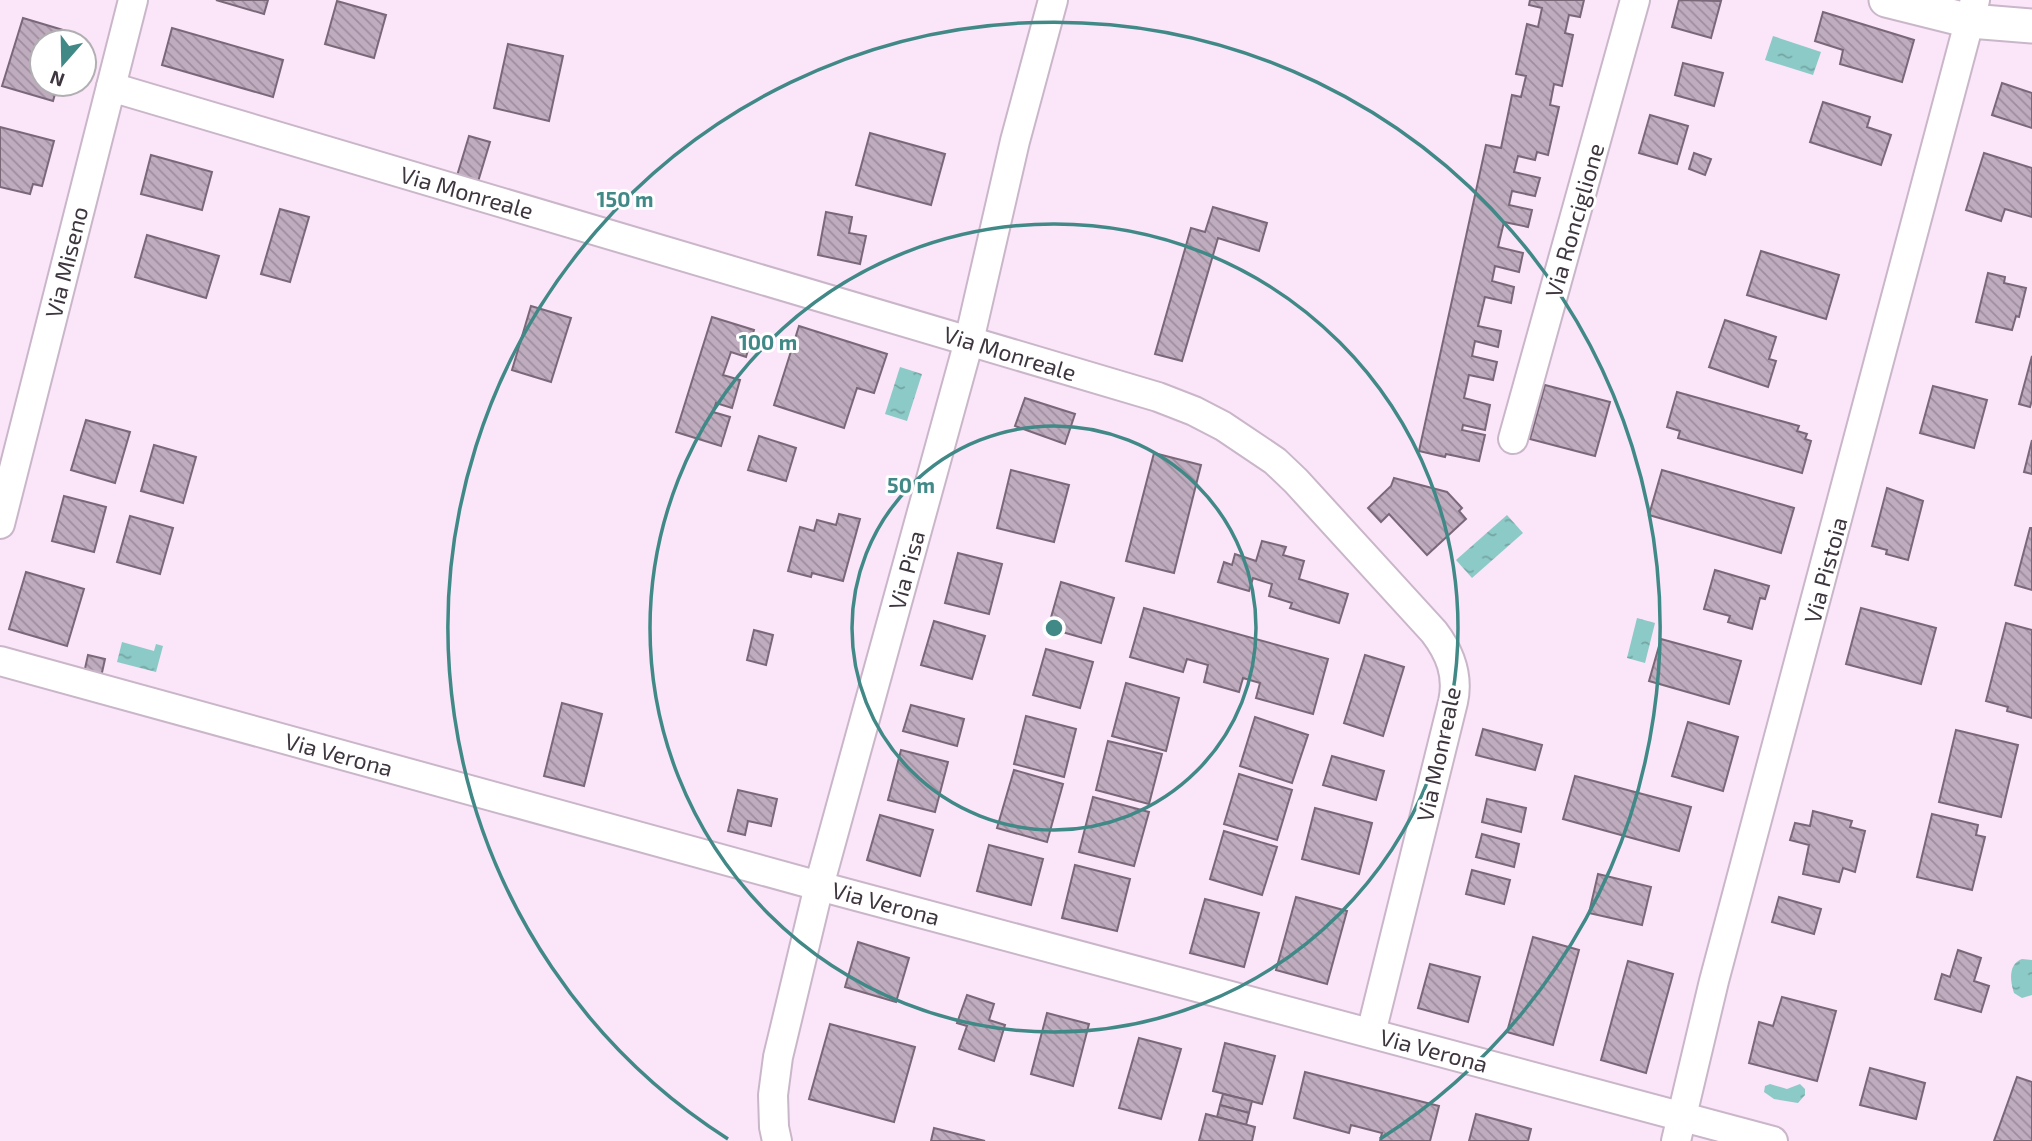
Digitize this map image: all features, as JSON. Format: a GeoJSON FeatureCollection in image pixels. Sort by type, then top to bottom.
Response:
{"type":"FeatureCollection","features":[{"type":"Feature","properties":{"kind":"street","name":"Via Miseno"},"geometry":{"type":"LineString","coordinates":[[0,524],[133,0]]}},
{"type":"Feature","properties":{"kind":"street","name":"Via Pisa"},"geometry":{"type":"LineString","coordinates":[[777,1141],[773,1103],[776,1067],[819,886],[969,341],[1014,141],[1053,0]]}},
{"type":"Feature","properties":{"kind":"street","name":"Via Ronciglione"},"geometry":{"type":"LineString","coordinates":[[1513,439],[1635,0]]}},
{"type":"Feature","properties":{"kind":"street"},"geometry":{"type":"LineString","coordinates":[[1886,0],[1973,10],[2032,26]]}},
{"type":"Feature","properties":{"kind":"street","name":"Via Pistoia"},"geometry":{"type":"LineString","coordinates":[[1679,1128],[1714,981],[1973,10]]}},
{"type":"Feature","properties":{"kind":"street","name":"Via Monreale"},"geometry":{"type":"LineString","coordinates":[[111,87],[1158,397],[1194,411],[1262,451],[1296,481],[1424,621],[1448,652],[1455,674],[1455,694],[1371,1033]]}},
{"type":"Feature","properties":{"kind":"street","name":"Via Verona"},"geometry":{"type":"LineString","coordinates":[[0,662],[819,886],[1371,1033],[1679,1128],[1773,1141]]}},
{"type":"Feature","properties":{"kind":"water"},"geometry":{"type":"Polygon","coordinates":[[[1773,36],[1821,52],[1813,75],[1765,60],[1773,36]]]}},
{"type":"Feature","properties":{"kind":"water"},"geometry":{"type":"Polygon","coordinates":[[[900,367],[922,374],[907,421],[885,414],[900,367]]]}},
{"type":"Feature","properties":{"kind":"water"},"geometry":{"type":"Polygon","coordinates":[[[1507,515],[1523,533],[1472,578],[1456,560],[1507,515]]]}},
{"type":"Feature","properties":{"kind":"water"},"geometry":{"type":"Polygon","coordinates":[[[1637,618],[1655,623],[1645,663],[1627,658],[1637,618]]]}},
{"type":"Feature","properties":{"kind":"water"},"geometry":{"type":"Polygon","coordinates":[[[122,642],[154,651],[156,644],[163,646],[156,672],[117,662],[122,642]]]}},
{"type":"Feature","properties":{"kind":"water"},"geometry":{"type":"Polygon","coordinates":[[[2022,959],[2032,960],[2032,995],[2022,998],[2014,993],[2011,978],[2014,965],[2022,959]]]}},
{"type":"Feature","properties":{"kind":"water"},"geometry":{"type":"Polygon","coordinates":[[[1770,1084],[1787,1089],[1800,1084],[1805,1089],[1805,1095],[1798,1103],[1774,1099],[1764,1092],[1765,1086],[1770,1084]]]}},
{"type":"Feature","properties":{"kind":"building"},"geometry":{"type":"Polygon","coordinates":[[[216,0],[268,0],[264,14],[216,0]]]}},
{"type":"Feature","properties":{"kind":"building"},"geometry":{"type":"Polygon","coordinates":[[[1530,0],[1584,0],[1580,17],[1569,15],[1565,33],[1573,35],[1562,86],[1554,84],[1550,105],[1559,107],[1548,155],[1537,152],[1535,160],[1518,156],[1514,172],[1540,178],[1535,196],[1512,191],[1509,205],[1532,210],[1528,227],[1504,222],[1498,247],[1523,253],[1519,272],[1495,266],[1492,281],[1514,287],[1511,303],[1485,297],[1478,326],[1501,331],[1498,347],[1475,341],[1472,356],[1497,362],[1493,380],[1469,375],[1464,398],[1490,405],[1485,430],[1463,425],[1462,430],[1485,435],[1479,461],[1446,454],[1445,457],[1419,451],[1486,145],[1501,148],[1512,95],[1521,97],[1526,76],[1516,74],[1527,24],[1538,27],[1542,8],[1529,5],[1530,0]]]}},
{"type":"Feature","properties":{"kind":"building"},"geometry":{"type":"Polygon","coordinates":[[[1679,0],[1721,1],[1711,38],[1672,27],[1679,0]]]}},
{"type":"Feature","properties":{"kind":"building"},"geometry":{"type":"Polygon","coordinates":[[[337,1],[386,15],[374,58],[325,44],[337,1]]]}},
{"type":"Feature","properties":{"kind":"building"},"geometry":{"type":"Polygon","coordinates":[[[1823,12],[1914,40],[1902,82],[1840,64],[1843,50],[1815,41],[1823,12]]]}},
{"type":"Feature","properties":{"kind":"building"},"geometry":{"type":"Polygon","coordinates":[[[23,18],[56,28],[28,28],[28,94],[2,86],[23,18]]]}},
{"type":"Feature","properties":{"kind":"building"},"geometry":{"type":"Polygon","coordinates":[[[172,28],[283,60],[273,97],[162,65],[172,28]]]}},
{"type":"Feature","properties":{"kind":"building"},"geometry":{"type":"Polygon","coordinates":[[[508,44],[563,56],[549,121],[494,108],[508,44]]]}},
{"type":"Feature","properties":{"kind":"building"},"geometry":{"type":"Polygon","coordinates":[[[1683,63],[1723,73],[1714,106],[1675,95],[1683,63]]]}},
{"type":"Feature","properties":{"kind":"building"},"geometry":{"type":"Polygon","coordinates":[[[2002,83],[2032,93],[2032,128],[1992,115],[2002,83]]]}},
{"type":"Feature","properties":{"kind":"building"},"geometry":{"type":"Polygon","coordinates":[[[1823,102],[1870,117],[1867,127],[1891,135],[1881,165],[1810,142],[1823,102]]]}},
{"type":"Feature","properties":{"kind":"building"},"geometry":{"type":"Polygon","coordinates":[[[1650,115],[1688,126],[1677,164],[1639,153],[1650,115]]]}},
{"type":"Feature","properties":{"kind":"building"},"geometry":{"type":"Polygon","coordinates":[[[0,127],[54,141],[42,186],[33,184],[30,194],[0,187],[0,127]]]}},
{"type":"Feature","properties":{"kind":"building"},"geometry":{"type":"Polygon","coordinates":[[[870,133],[945,154],[931,205],[856,185],[870,133]]]}},
{"type":"Feature","properties":{"kind":"building"},"geometry":{"type":"Polygon","coordinates":[[[469,136],[490,142],[477,185],[456,179],[469,136]]]}},
{"type":"Feature","properties":{"kind":"building"},"geometry":{"type":"Polygon","coordinates":[[[1694,153],[1711,159],[1705,175],[1689,169],[1694,153]]]}},
{"type":"Feature","properties":{"kind":"building"},"geometry":{"type":"Polygon","coordinates":[[[1984,153],[2032,168],[2032,217],[2005,209],[2001,221],[1966,210],[1984,153]]]}},
{"type":"Feature","properties":{"kind":"building"},"geometry":{"type":"Polygon","coordinates":[[[151,155],[212,172],[202,210],[141,194],[151,155]]]}},
{"type":"Feature","properties":{"kind":"building"},"geometry":{"type":"Polygon","coordinates":[[[1213,207],[1267,223],[1259,251],[1218,238],[1182,361],[1155,354],[1191,228],[1205,232],[1213,207]]]}},
{"type":"Feature","properties":{"kind":"building"},"geometry":{"type":"Polygon","coordinates":[[[280,209],[309,217],[290,282],[261,274],[280,209]]]}},
{"type":"Feature","properties":{"kind":"building"},"geometry":{"type":"Polygon","coordinates":[[[826,212],[852,217],[849,233],[866,236],[860,264],[818,255],[826,212]]]}},
{"type":"Feature","properties":{"kind":"building"},"geometry":{"type":"Polygon","coordinates":[[[147,235],[219,256],[206,298],[135,277],[147,235]]]}},
{"type":"Feature","properties":{"kind":"building"},"geometry":{"type":"Polygon","coordinates":[[[1761,251],[1839,275],[1826,319],[1747,295],[1761,251]]]}},
{"type":"Feature","properties":{"kind":"building"},"geometry":{"type":"Polygon","coordinates":[[[1988,273],[2005,277],[2004,283],[2026,288],[2019,317],[2016,316],[2012,330],[1976,322],[1988,273]]]}},
{"type":"Feature","properties":{"kind":"building"},"geometry":{"type":"Polygon","coordinates":[[[531,306],[571,318],[551,382],[512,370],[531,306]]]}},
{"type":"Feature","properties":{"kind":"building"},"geometry":{"type":"Polygon","coordinates":[[[712,317],[754,330],[746,357],[731,352],[723,375],[740,380],[732,408],[716,403],[713,412],[730,417],[721,446],[676,432],[712,317]]]}},
{"type":"Feature","properties":{"kind":"building"},"geometry":{"type":"Polygon","coordinates":[[[1725,320],[1776,337],[1769,359],[1776,361],[1768,387],[1709,367],[1725,320]]]}},
{"type":"Feature","properties":{"kind":"building"},"geometry":{"type":"Polygon","coordinates":[[[799,326],[887,354],[874,393],[857,388],[844,428],[774,405],[799,326]]]}},
{"type":"Feature","properties":{"kind":"building"},"geometry":{"type":"Polygon","coordinates":[[[2032,356],[2032,400],[2030,407],[2019,404],[2032,356]]]}},
{"type":"Feature","properties":{"kind":"building"},"geometry":{"type":"Polygon","coordinates":[[[1545,385],[1610,402],[1595,456],[1530,439],[1545,385]]]}},
{"type":"Feature","properties":{"kind":"building"},"geometry":{"type":"Polygon","coordinates":[[[1933,386],[1987,400],[1974,448],[1920,433],[1933,386]]]}},
{"type":"Feature","properties":{"kind":"building"},"geometry":{"type":"Polygon","coordinates":[[[1677,392],[1799,426],[1797,431],[1807,434],[1805,439],[1811,441],[1802,473],[1678,438],[1680,431],[1667,427],[1677,392]]]}},
{"type":"Feature","properties":{"kind":"building"},"geometry":{"type":"Polygon","coordinates":[[[1025,398],[1075,414],[1065,444],[1015,426],[1025,398]]]}},
{"type":"Feature","properties":{"kind":"building"},"geometry":{"type":"Polygon","coordinates":[[[86,420],[130,432],[115,483],[71,470],[86,420]]]}},
{"type":"Feature","properties":{"kind":"building"},"geometry":{"type":"Polygon","coordinates":[[[759,436],[796,448],[786,481],[748,470],[759,436]]]}},
{"type":"Feature","properties":{"kind":"building"},"geometry":{"type":"Polygon","coordinates":[[[2032,440],[2032,474],[2024,472],[2032,440]]]}},
{"type":"Feature","properties":{"kind":"building"},"geometry":{"type":"Polygon","coordinates":[[[154,445],[196,457],[183,503],[141,491],[154,445]]]}},
{"type":"Feature","properties":{"kind":"building"},"geometry":{"type":"Polygon","coordinates":[[[1154,453],[1201,465],[1174,573],[1126,561],[1154,453]]]}},
{"type":"Feature","properties":{"kind":"building"},"geometry":{"type":"Polygon","coordinates":[[[1011,470],[1069,485],[1054,542],[997,528],[1011,470]]]}},
{"type":"Feature","properties":{"kind":"building"},"geometry":{"type":"Polygon","coordinates":[[[1662,470],[1794,508],[1781,553],[1649,515],[1662,470]]]}},
{"type":"Feature","properties":{"kind":"building"},"geometry":{"type":"Polygon","coordinates":[[[1394,478],[1447,492],[1462,508],[1459,511],[1466,519],[1427,555],[1389,514],[1381,522],[1368,508],[1391,486],[1394,478]]]}},
{"type":"Feature","properties":{"kind":"building"},"geometry":{"type":"Polygon","coordinates":[[[1887,488],[1923,501],[1908,560],[1886,554],[1887,550],[1872,546],[1887,488]]]}},
{"type":"Feature","properties":{"kind":"building"},"geometry":{"type":"Polygon","coordinates":[[[64,496],[106,507],[94,552],[52,541],[64,496]]]}},
{"type":"Feature","properties":{"kind":"building"},"geometry":{"type":"Polygon","coordinates":[[[839,514],[860,519],[843,581],[812,573],[811,577],[788,571],[800,527],[814,531],[817,520],[836,525],[839,514]]]}},
{"type":"Feature","properties":{"kind":"building"},"geometry":{"type":"Polygon","coordinates":[[[130,516],[173,528],[160,574],[117,562],[130,516]]]}},
{"type":"Feature","properties":{"kind":"building"},"geometry":{"type":"Polygon","coordinates":[[[2032,528],[2032,590],[2015,585],[2032,528]]]}},
{"type":"Feature","properties":{"kind":"building"},"geometry":{"type":"Polygon","coordinates":[[[1262,541],[1286,547],[1283,555],[1304,561],[1299,579],[1348,594],[1339,623],[1290,608],[1292,603],[1269,596],[1272,584],[1253,578],[1249,591],[1218,582],[1224,562],[1232,565],[1235,554],[1256,561],[1262,541]]]}},
{"type":"Feature","properties":{"kind":"building"},"geometry":{"type":"Polygon","coordinates":[[[958,553],[1002,564],[989,614],[945,603],[958,553]]]}},
{"type":"Feature","properties":{"kind":"building"},"geometry":{"type":"Polygon","coordinates":[[[1715,570],[1769,586],[1765,599],[1760,598],[1752,629],[1728,622],[1730,616],[1704,609],[1715,570]]]}},
{"type":"Feature","properties":{"kind":"building"},"geometry":{"type":"Polygon","coordinates":[[[26,572],[84,589],[67,646],[9,629],[26,572]]]}},
{"type":"Feature","properties":{"kind":"building"},"geometry":{"type":"Polygon","coordinates":[[[1061,582],[1114,598],[1101,643],[1048,628],[1061,582]]]}},
{"type":"Feature","properties":{"kind":"building"},"geometry":{"type":"Polygon","coordinates":[[[1144,608],[1328,659],[1313,714],[1256,698],[1260,683],[1243,678],[1239,692],[1204,682],[1208,665],[1187,659],[1183,672],[1130,657],[1144,608]]]}},
{"type":"Feature","properties":{"kind":"building"},"geometry":{"type":"Polygon","coordinates":[[[1861,608],[1936,628],[1921,684],[1846,664],[1861,608]]]}},
{"type":"Feature","properties":{"kind":"building"},"geometry":{"type":"Polygon","coordinates":[[[934,621],[985,636],[972,679],[921,665],[934,621]]]}},
{"type":"Feature","properties":{"kind":"building"},"geometry":{"type":"Polygon","coordinates":[[[2006,623],[2032,630],[2032,718],[2007,711],[2008,707],[1986,701],[2006,623]]]}},
{"type":"Feature","properties":{"kind":"building"},"geometry":{"type":"Polygon","coordinates":[[[754,630],[773,635],[766,665],[747,660],[754,630]]]}},
{"type":"Feature","properties":{"kind":"building"},"geometry":{"type":"Polygon","coordinates":[[[1661,639],[1741,661],[1729,704],[1649,681],[1661,639]]]}},
{"type":"Feature","properties":{"kind":"building"},"geometry":{"type":"Polygon","coordinates":[[[1046,649],[1093,662],[1080,708],[1033,695],[1046,649]]]}},
{"type":"Feature","properties":{"kind":"building"},"geometry":{"type":"Polygon","coordinates":[[[88,655],[105,659],[101,677],[84,673],[88,655]]]}},
{"type":"Feature","properties":{"kind":"building"},"geometry":{"type":"Polygon","coordinates":[[[1365,655],[1404,667],[1383,736],[1344,723],[1365,655]]]}},
{"type":"Feature","properties":{"kind":"building"},"geometry":{"type":"Polygon","coordinates":[[[1126,683],[1179,698],[1166,751],[1112,736],[1126,683]]]}},
{"type":"Feature","properties":{"kind":"building"},"geometry":{"type":"Polygon","coordinates":[[[562,703],[602,714],[584,786],[544,776],[562,703]]]}},
{"type":"Feature","properties":{"kind":"building"},"geometry":{"type":"Polygon","coordinates":[[[911,705],[964,719],[957,746],[903,731],[911,705]]]}},
{"type":"Feature","properties":{"kind":"building"},"geometry":{"type":"Polygon","coordinates":[[[1026,716],[1076,729],[1064,777],[1014,764],[1026,716]]]}},
{"type":"Feature","properties":{"kind":"building"},"geometry":{"type":"Polygon","coordinates":[[[1255,717],[1308,735],[1292,783],[1240,766],[1255,717]]]}},
{"type":"Feature","properties":{"kind":"building"},"geometry":{"type":"Polygon","coordinates":[[[1688,722],[1738,737],[1723,791],[1672,776],[1688,722]]]}},
{"type":"Feature","properties":{"kind":"building"},"geometry":{"type":"Polygon","coordinates":[[[1483,729],[1542,745],[1535,770],[1476,755],[1483,729]]]}},
{"type":"Feature","properties":{"kind":"building"},"geometry":{"type":"Polygon","coordinates":[[[1956,730],[2018,745],[2001,817],[1939,802],[1956,730]]]}},
{"type":"Feature","properties":{"kind":"building"},"geometry":{"type":"Polygon","coordinates":[[[1108,741],[1162,754],[1149,804],[1096,790],[1108,741]]]}},
{"type":"Feature","properties":{"kind":"building"},"geometry":{"type":"Polygon","coordinates":[[[901,750],[948,762],[935,812],[888,800],[901,750]]]}},
{"type":"Feature","properties":{"kind":"building"},"geometry":{"type":"Polygon","coordinates":[[[1332,756],[1384,771],[1376,800],[1323,785],[1332,756]]]}},
{"type":"Feature","properties":{"kind":"building"},"geometry":{"type":"Polygon","coordinates":[[[1014,770],[1063,784],[1047,842],[997,828],[1014,770]]]}},
{"type":"Feature","properties":{"kind":"building"},"geometry":{"type":"Polygon","coordinates":[[[1239,774],[1292,790],[1277,840],[1224,824],[1239,774]]]}},
{"type":"Feature","properties":{"kind":"building"},"geometry":{"type":"Polygon","coordinates":[[[1575,776],[1691,807],[1679,851],[1563,819],[1575,776]]]}},
{"type":"Feature","properties":{"kind":"building"},"geometry":{"type":"Polygon","coordinates":[[[738,790],[777,799],[771,826],[748,821],[745,835],[728,831],[738,790]]]}},
{"type":"Feature","properties":{"kind":"building"},"geometry":{"type":"Polygon","coordinates":[[[1093,797],[1149,812],[1134,866],[1079,852],[1093,797]]]}},
{"type":"Feature","properties":{"kind":"building"},"geometry":{"type":"Polygon","coordinates":[[[1487,799],[1526,808],[1521,832],[1482,822],[1487,799]]]}},
{"type":"Feature","properties":{"kind":"building"},"geometry":{"type":"Polygon","coordinates":[[[1315,808],[1372,823],[1359,874],[1302,859],[1315,808]]]}},
{"type":"Feature","properties":{"kind":"building"},"geometry":{"type":"Polygon","coordinates":[[[1813,811],[1852,821],[1850,827],[1865,831],[1855,872],[1843,868],[1839,882],[1803,874],[1809,845],[1790,840],[1795,823],[1810,826],[1813,811]]]}},
{"type":"Feature","properties":{"kind":"building"},"geometry":{"type":"Polygon","coordinates":[[[1932,814],[1978,825],[1976,835],[1985,837],[1972,890],[1917,877],[1932,814]]]}},
{"type":"Feature","properties":{"kind":"building"},"geometry":{"type":"Polygon","coordinates":[[[880,815],[933,830],[920,876],[867,860],[880,815]]]}},
{"type":"Feature","properties":{"kind":"building"},"geometry":{"type":"Polygon","coordinates":[[[1224,831],[1277,847],[1262,895],[1210,879],[1224,831]]]}},
{"type":"Feature","properties":{"kind":"building"},"geometry":{"type":"Polygon","coordinates":[[[1482,834],[1519,844],[1514,867],[1476,857],[1482,834]]]}},
{"type":"Feature","properties":{"kind":"building"},"geometry":{"type":"Polygon","coordinates":[[[989,845],[1043,859],[1031,905],[977,891],[989,845]]]}},
{"type":"Feature","properties":{"kind":"building"},"geometry":{"type":"Polygon","coordinates":[[[1075,865],[1130,879],[1117,931],[1062,918],[1075,865]]]}},
{"type":"Feature","properties":{"kind":"building"},"geometry":{"type":"Polygon","coordinates":[[[1472,870],[1510,880],[1504,904],[1466,894],[1472,870]]]}},
{"type":"Feature","properties":{"kind":"building"},"geometry":{"type":"Polygon","coordinates":[[[1598,874],[1651,887],[1642,925],[1589,913],[1598,874]]]}},
{"type":"Feature","properties":{"kind":"building"},"geometry":{"type":"Polygon","coordinates":[[[1296,897],[1347,911],[1327,984],[1276,970],[1296,897]]]}},
{"type":"Feature","properties":{"kind":"building"},"geometry":{"type":"Polygon","coordinates":[[[1779,897],[1821,909],[1814,934],[1772,922],[1779,897]]]}},
{"type":"Feature","properties":{"kind":"building"},"geometry":{"type":"Polygon","coordinates":[[[1205,899],[1259,913],[1244,967],[1190,953],[1205,899]]]}},
{"type":"Feature","properties":{"kind":"building"},"geometry":{"type":"Polygon","coordinates":[[[1533,937],[1579,950],[1553,1045],[1507,1032],[1533,937]]]}},
{"type":"Feature","properties":{"kind":"building"},"geometry":{"type":"Polygon","coordinates":[[[858,942],[909,958],[896,1002],[845,987],[858,942]]]}},
{"type":"Feature","properties":{"kind":"building"},"geometry":{"type":"Polygon","coordinates":[[[1958,950],[1981,958],[1974,981],[1989,986],[1981,1012],[1935,999],[1942,974],[1950,977],[1958,950]]]}},
{"type":"Feature","properties":{"kind":"building"},"geometry":{"type":"Polygon","coordinates":[[[1628,961],[1673,974],[1646,1073],[1601,1060],[1628,961]]]}},
{"type":"Feature","properties":{"kind":"building"},"geometry":{"type":"Polygon","coordinates":[[[1430,964],[1480,977],[1468,1022],[1418,1008],[1430,964]]]}},
{"type":"Feature","properties":{"kind":"building"},"geometry":{"type":"Polygon","coordinates":[[[967,995],[994,1004],[989,1020],[1005,1025],[994,1061],[959,1049],[967,1026],[957,1023],[967,995]]]}},
{"type":"Feature","properties":{"kind":"building"},"geometry":{"type":"Polygon","coordinates":[[[1782,997],[1836,1011],[1817,1081],[1749,1063],[1759,1022],[1773,1026],[1782,997]]]}},
{"type":"Feature","properties":{"kind":"building"},"geometry":{"type":"Polygon","coordinates":[[[1047,1013],[1089,1024],[1073,1086],[1031,1074],[1047,1013]]]}},
{"type":"Feature","properties":{"kind":"building"},"geometry":{"type":"Polygon","coordinates":[[[830,1024],[915,1047],[894,1122],[809,1099],[830,1024]]]}},
{"type":"Feature","properties":{"kind":"building"},"geometry":{"type":"Polygon","coordinates":[[[1139,1038],[1181,1049],[1161,1119],[1119,1108],[1139,1038]]]}},
{"type":"Feature","properties":{"kind":"building"},"geometry":{"type":"Polygon","coordinates":[[[1225,1043],[1275,1056],[1262,1104],[1213,1091],[1225,1043]]]}},
{"type":"Feature","properties":{"kind":"building"},"geometry":{"type":"Polygon","coordinates":[[[1870,1068],[1925,1083],[1916,1119],[1860,1105],[1870,1068]]]}},
{"type":"Feature","properties":{"kind":"building"},"geometry":{"type":"Polygon","coordinates":[[[1305,1072],[1439,1106],[1430,1141],[1380,1141],[1382,1133],[1351,1125],[1349,1133],[1294,1118],[1305,1072]]]}},
{"type":"Feature","properties":{"kind":"building"},"geometry":{"type":"Polygon","coordinates":[[[2017,1077],[2032,1082],[2032,1141],[1994,1141],[2017,1077]]]}},
{"type":"Feature","properties":{"kind":"building"},"geometry":{"type":"Polygon","coordinates":[[[1223,1094],[1252,1101],[1249,1113],[1220,1105],[1223,1094]]]}},
{"type":"Feature","properties":{"kind":"building"},"geometry":{"type":"Polygon","coordinates":[[[1220,1105],[1249,1113],[1246,1125],[1217,1117],[1220,1105]]]}},
{"type":"Feature","properties":{"kind":"building"},"geometry":{"type":"Polygon","coordinates":[[[1206,1114],[1255,1127],[1252,1141],[1199,1141],[1206,1114]]]}},
{"type":"Feature","properties":{"kind":"building"},"geometry":{"type":"Polygon","coordinates":[[[1476,1114],[1531,1129],[1528,1141],[1469,1141],[1476,1114]]]}},
{"type":"Feature","properties":{"kind":"building"},"geometry":{"type":"Polygon","coordinates":[[[934,1128],[985,1141],[931,1141],[934,1128]]]}}]}
